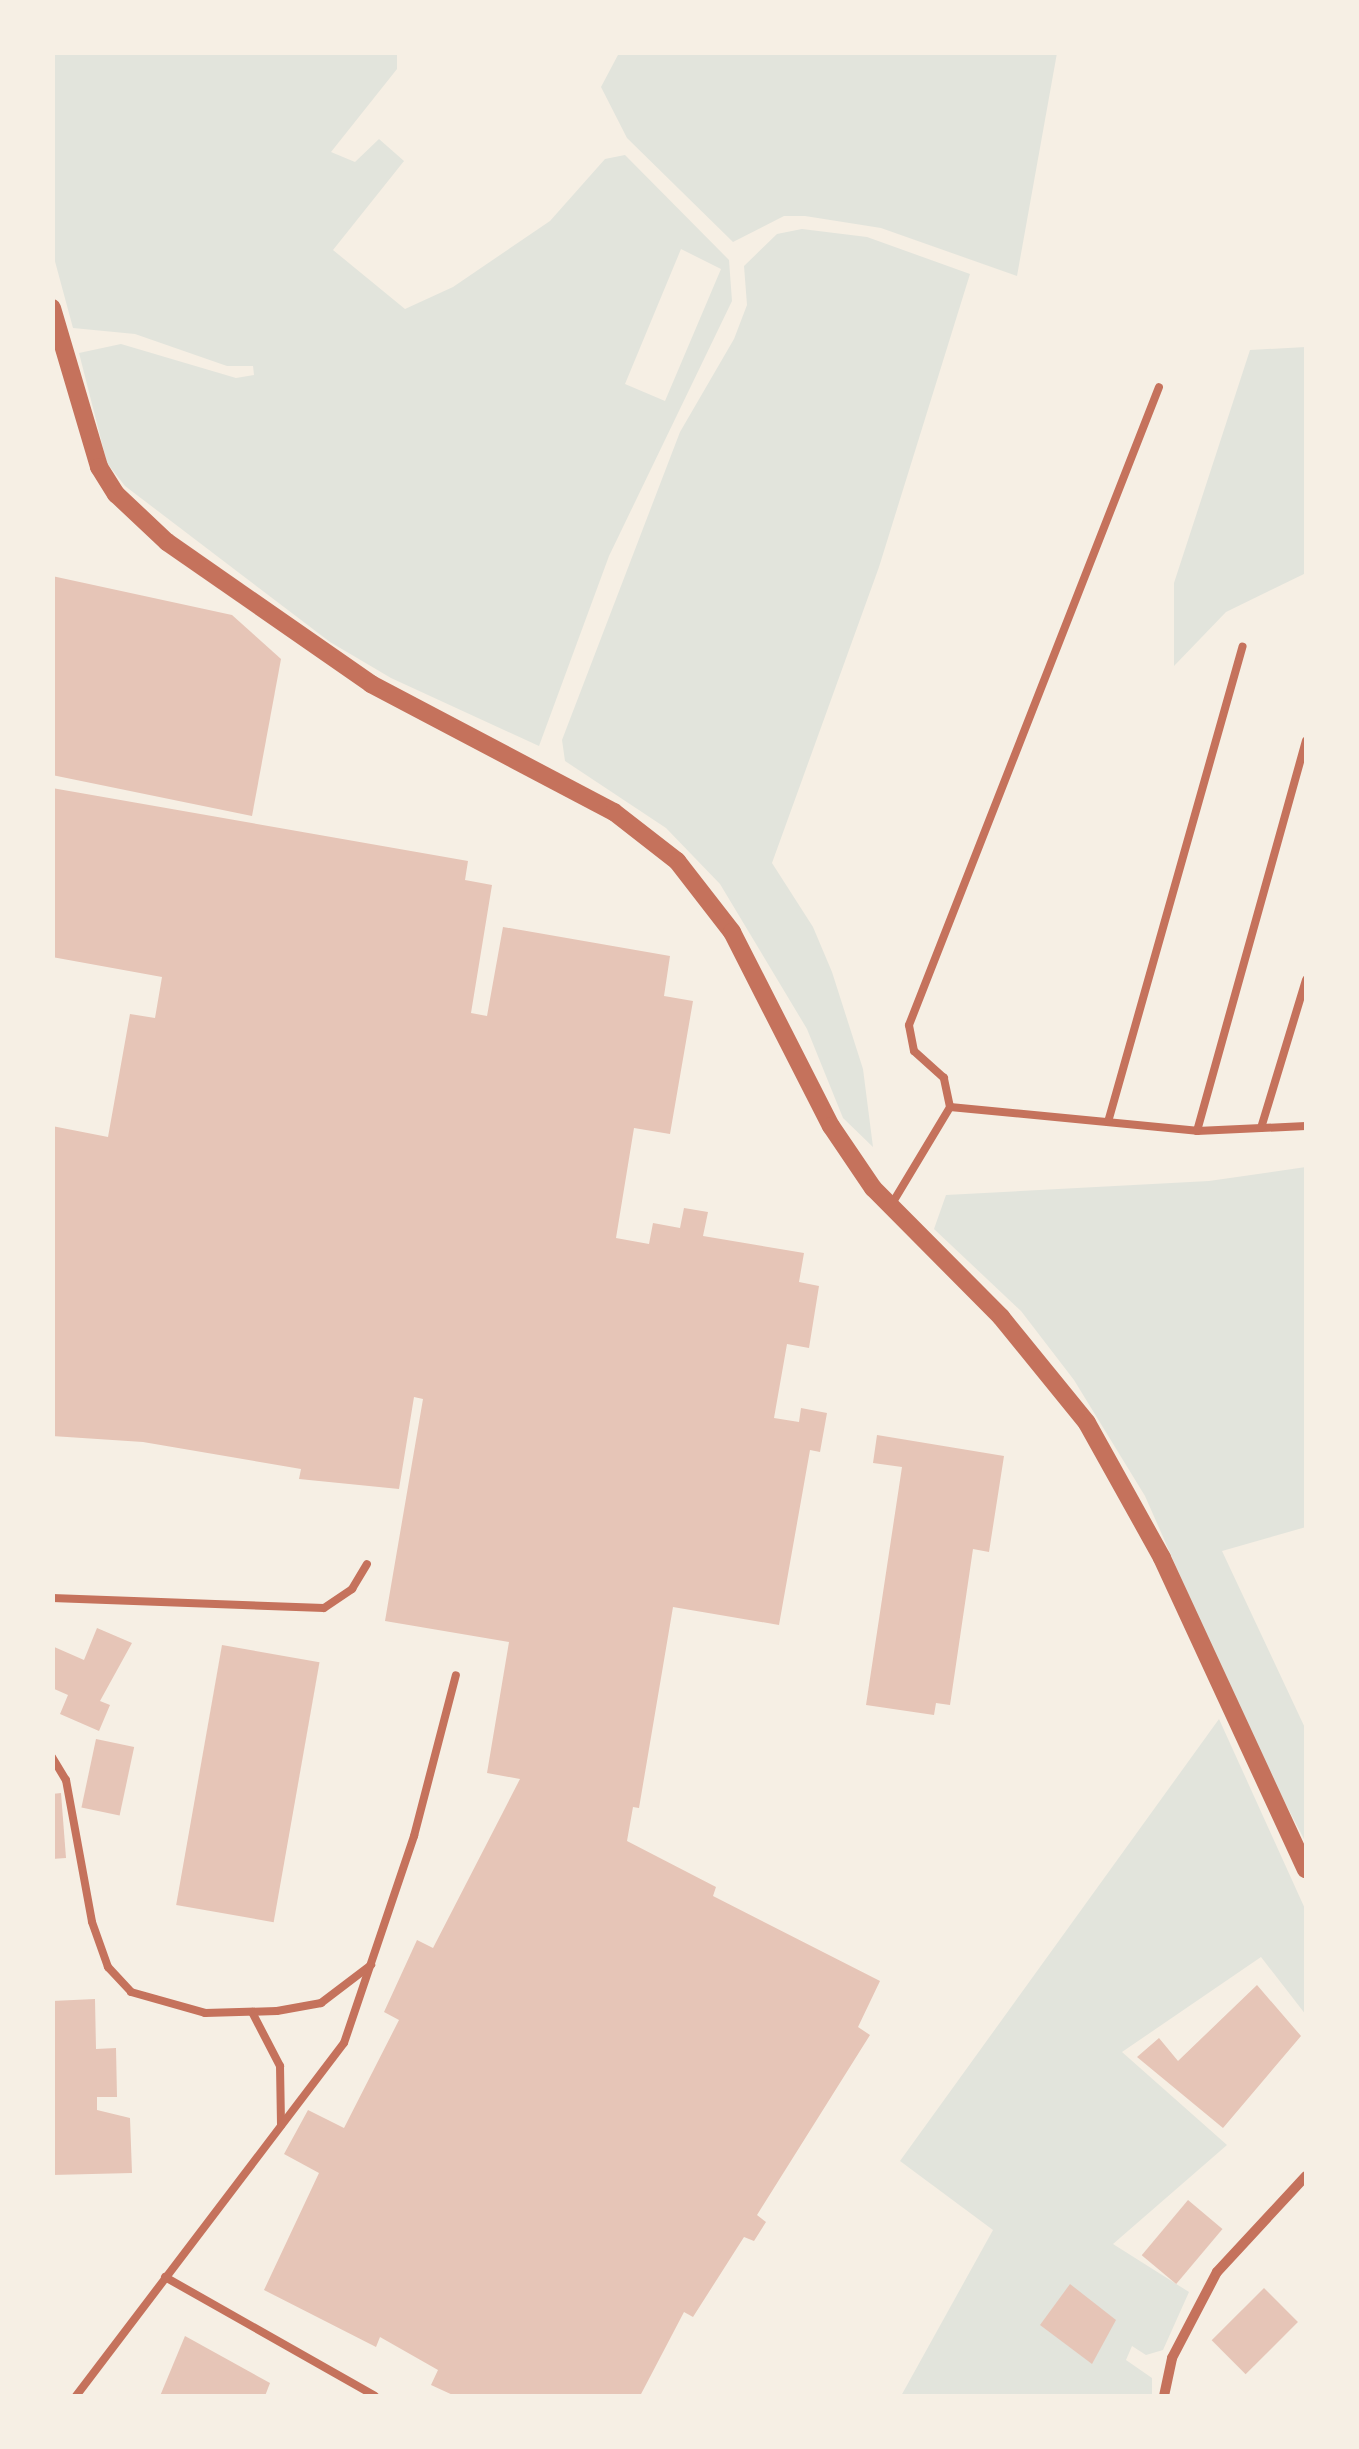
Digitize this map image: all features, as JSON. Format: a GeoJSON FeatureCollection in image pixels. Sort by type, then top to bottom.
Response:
{"type":"FeatureCollection","features":[{"type":"Feature","properties":{"kind":"street"},"geometry":{"type":"LineString","coordinates":[[52,308],[98,467],[156,533],[371,684],[548,774],[614,812],[678,860],[732,932],[772,1000],[831,1126],[890,1207],[1001,1317],[1086,1423],[1162,1558],[1306,1869]]}},
{"type":"Feature","properties":{"kind":"street"},"geometry":{"type":"LineString","coordinates":[[1164,2396],[1172,2358],[1206,2288],[1252,2228],[1306,2176]]}},
{"type":"Feature","properties":{"kind":"lane"},"geometry":{"type":"LineString","coordinates":[[890,1207],[950,1107],[944,1078],[914,1050],[909,1025],[1160,387]]}},
{"type":"Feature","properties":{"kind":"lane"},"geometry":{"type":"LineString","coordinates":[[1108,1122],[1242,647]]}},
{"type":"Feature","properties":{"kind":"lane"},"geometry":{"type":"LineString","coordinates":[[1196,1131],[1306,741]]}},
{"type":"Feature","properties":{"kind":"lane"},"geometry":{"type":"LineString","coordinates":[[1261,1128],[1306,980]]}},
{"type":"Feature","properties":{"kind":"lane"},"geometry":{"type":"LineString","coordinates":[[950,1107],[1196,1131],[1306,1126]]}},
{"type":"Feature","properties":{"kind":"lane"},"geometry":{"type":"LineString","coordinates":[[52,1598],[324,1608],[352,1589],[367,1564]]}},
{"type":"Feature","properties":{"kind":"lane"},"geometry":{"type":"LineString","coordinates":[[76,2396],[344,2043],[371,1965],[456,1675]]}},
{"type":"Feature","properties":{"kind":"lane"},"geometry":{"type":"LineString","coordinates":[[52,1757],[66,1780],[92,1922],[108,1967],[131,1992],[205,2014],[252,2012],[321,2003],[371,1965]]}},
{"type":"Feature","properties":{"kind":"lane"},"geometry":{"type":"LineString","coordinates":[[252,2012],[280,2066],[280,2128]]}},
{"type":"Feature","properties":{"kind":"lane"},"geometry":{"type":"LineString","coordinates":[[166,2277],[374,2396]]}},
{"type":"Feature","properties":{"kind":"shaded area"},"geometry":{"type":"Polygon","coordinates":[[[53,52],[397,53],[397,69],[331,152],[355,162],[379,139],[404,161],[333,250],[405,309],[453,287],[550,221],[605,159],[625,155],[729,260],[732,301],[609,556],[539,746],[391,678],[330,642],[125,486],[107,463],[79,353],[121,344],[236,378],[254,375],[253,366],[227,366],[135,334],[73,328],[53,254],[53,52]],[[681,249],[625,384],[665,401],[721,269],[681,249]]]}},
{"type":"Feature","properties":{"kind":"shaded area"},"geometry":{"type":"Polygon","coordinates":[[[619,53],[1057,53],[1017,276],[881,228],[805,216],[784,216],[733,242],[627,138],[601,87],[619,53]]]}},
{"type":"Feature","properties":{"kind":"shaded area"},"geometry":{"type":"Polygon","coordinates":[[[802,229],[867,237],[970,274],[879,567],[772,863],[813,927],[832,972],[863,1069],[873,1147],[843,1118],[807,1029],[720,884],[666,828],[565,761],[562,740],[680,432],[734,339],[747,305],[744,266],[777,234],[802,229]]]}},
{"type":"Feature","properties":{"kind":"shaded area"},"geometry":{"type":"Polygon","coordinates":[[[1306,347],[1306,573],[1226,612],[1174,666],[1174,583],[1250,350],[1306,347]]]}},
{"type":"Feature","properties":{"kind":"shaded area"},"geometry":{"type":"Polygon","coordinates":[[[1306,1167],[1306,1527],[1222,1551],[1306,1730],[1306,1843],[1252,1739],[1145,1496],[1074,1380],[1021,1311],[934,1229],[946,1195],[1209,1181],[1306,1167]]]}},
{"type":"Feature","properties":{"kind":"shaded area"},"geometry":{"type":"Polygon","coordinates":[[[1219,1719],[1306,1911],[1306,2015],[1261,1957],[1122,2052],[1227,2145],[1113,2244],[1189,2292],[1163,2350],[1146,2355],[1132,2346],[1126,2360],[1152,2378],[1152,2396],[901,2396],[993,2230],[900,2161],[1219,1719]]]}},
{"type":"Feature","properties":{"kind":"building"},"geometry":{"type":"Polygon","coordinates":[[[52,576],[232,615],[281,659],[252,816],[52,775],[52,576]]]}},
{"type":"Feature","properties":{"kind":"building"},"geometry":{"type":"Polygon","coordinates":[[[52,788],[468,861],[465,880],[492,885],[471,1013],[487,1016],[503,927],[670,956],[664,996],[693,1001],[670,1134],[634,1128],[616,1238],[649,1244],[653,1223],[680,1228],[684,1208],[708,1212],[703,1236],[804,1253],[799,1282],[819,1286],[809,1348],[787,1344],[774,1418],[799,1422],[801,1408],[827,1413],[820,1452],[810,1450],[779,1625],[673,1607],[639,1808],[633,1807],[627,1841],[716,1887],[713,1896],[880,1981],[858,2027],[870,2035],[757,2215],[766,2222],[754,2241],[744,2237],[693,2317],[684,2312],[640,2396],[455,2396],[431,2385],[438,2370],[380,2337],[376,2347],[264,2290],[319,2173],[284,2154],[308,2110],[344,2128],[399,2020],[384,2012],[417,1940],[433,1948],[520,1779],[487,1773],[509,1642],[385,1621],[423,1399],[414,1397],[399,1489],[299,1479],[301,1469],[143,1442],[52,1436],[52,1126],[108,1137],[130,1014],[155,1018],[162,977],[52,957],[52,788]]]}},
{"type":"Feature","properties":{"kind":"building"},"geometry":{"type":"Polygon","coordinates":[[[877,1435],[1004,1456],[989,1552],[973,1549],[950,1705],[936,1703],[934,1715],[866,1705],[902,1467],[873,1463],[877,1435]]]}},
{"type":"Feature","properties":{"kind":"building"},"geometry":{"type":"Polygon","coordinates":[[[97,1628],[132,1643],[100,1701],[110,1705],[99,1731],[60,1714],[68,1695],[52,1688],[52,1646],[84,1660],[97,1628]]]}},
{"type":"Feature","properties":{"kind":"building"},"geometry":{"type":"Polygon","coordinates":[[[222,1645],[319,1662],[274,1922],[176,1905],[222,1645]]]}},
{"type":"Feature","properties":{"kind":"building"},"geometry":{"type":"Polygon","coordinates":[[[96,1739],[134,1747],[120,1816],[81,1807],[96,1739]]]}},
{"type":"Feature","properties":{"kind":"building"},"geometry":{"type":"Polygon","coordinates":[[[61,1793],[66,1858],[52,1859],[52,1794],[61,1793]]]}},
{"type":"Feature","properties":{"kind":"building"},"geometry":{"type":"Polygon","coordinates":[[[1257,1985],[1301,2036],[1223,2128],[1137,2057],[1159,2038],[1178,2061],[1257,1985]]]}},
{"type":"Feature","properties":{"kind":"building"},"geometry":{"type":"Polygon","coordinates":[[[95,1999],[96,2049],[116,2048],[117,2097],[97,2097],[97,2110],[130,2118],[132,2173],[52,2175],[52,2001],[95,1999]]]}},
{"type":"Feature","properties":{"kind":"building"},"geometry":{"type":"Polygon","coordinates":[[[1188,2200],[1222,2229],[1176,2284],[1142,2255],[1188,2200]]]}},
{"type":"Feature","properties":{"kind":"building"},"geometry":{"type":"Polygon","coordinates":[[[1070,2284],[1116,2320],[1092,2364],[1040,2325],[1070,2284]]]}},
{"type":"Feature","properties":{"kind":"building"},"geometry":{"type":"Polygon","coordinates":[[[1264,2288],[1298,2322],[1246,2374],[1212,2340],[1264,2288]]]}},
{"type":"Feature","properties":{"kind":"building"},"geometry":{"type":"Polygon","coordinates":[[[185,2336],[270,2383],[265,2396],[160,2396],[185,2336]]]}}]}
